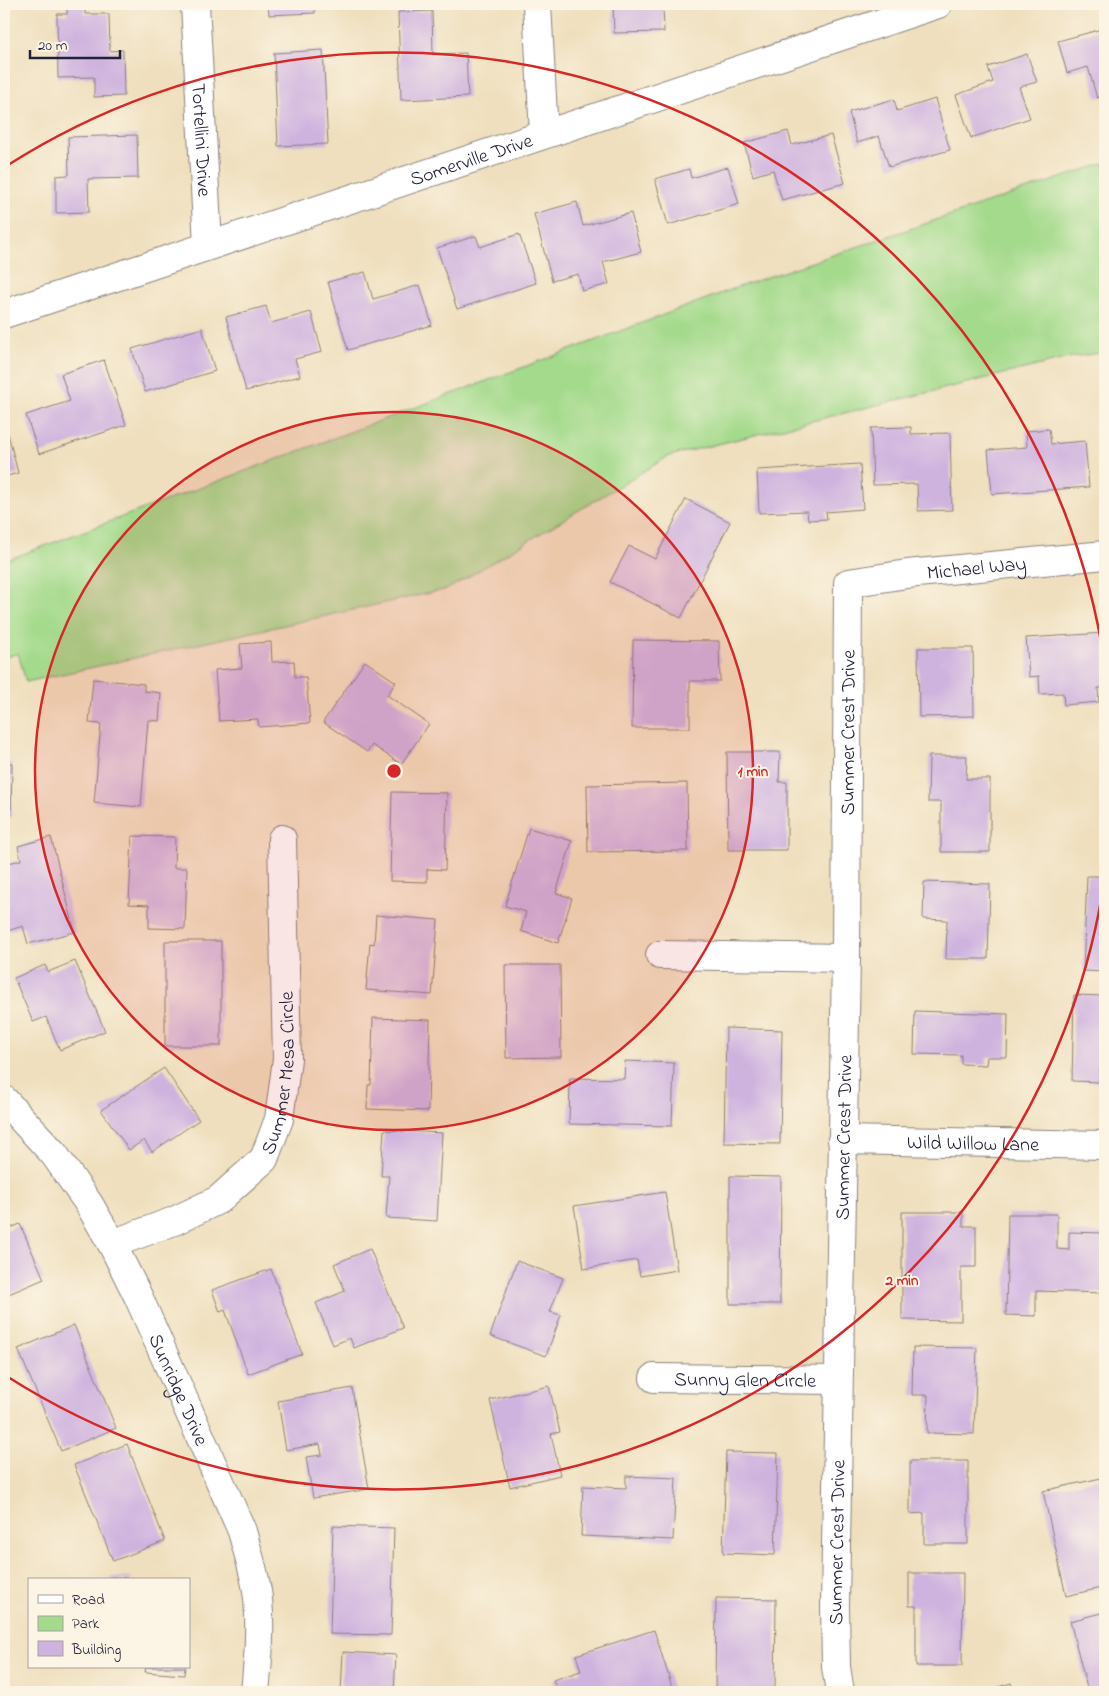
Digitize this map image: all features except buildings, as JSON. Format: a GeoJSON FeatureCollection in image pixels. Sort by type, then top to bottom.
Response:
{"type":"FeatureCollection","features":[{"type":"Feature","properties":{"kind":"street","name":"Tortellini Drive"},"geometry":{"type":"LineString","coordinates":[[195,4],[208,245]]}},
{"type":"Feature","properties":{"kind":"street"},"geometry":{"type":"LineString","coordinates":[[537,4],[544,134]]}},
{"type":"Feature","properties":{"kind":"street","name":"Somerville Drive"},"geometry":{"type":"LineString","coordinates":[[4,314],[544,134],[873,14],[938,4]]}},
{"type":"Feature","properties":{"kind":"street","name":"Michael Way"},"geometry":{"type":"LineString","coordinates":[[848,583],[907,574],[1105,555]]}},
{"type":"Feature","properties":{"kind":"street","name":"Summer Crest Drive"},"geometry":{"type":"LineString","coordinates":[[840,1692],[836,1668],[835,1606],[837,1380],[846,958],[848,583]]}},
{"type":"Feature","properties":{"kind":"street","name":"Summer Mesa Circle"},"geometry":{"type":"LineString","coordinates":[[112,1244],[174,1222],[218,1200],[264,1159],[279,1119],[287,1059],[282,839]]}},
{"type":"Feature","properties":{"kind":"street"},"geometry":{"type":"LineString","coordinates":[[660,955],[846,958]]}},
{"type":"Feature","properties":{"kind":"street","name":"Sunridge Drive"},"geometry":{"type":"LineString","coordinates":[[9,1115],[54,1154],[89,1204],[112,1244],[138,1296],[242,1531],[253,1568],[258,1600],[259,1640],[256,1692]]}},
{"type":"Feature","properties":{"kind":"street","name":"Wild Willow Lane"},"geometry":{"type":"LineString","coordinates":[[842,1140],[1105,1145]]}},
{"type":"Feature","properties":{"kind":"street","name":"Sunny Glen Circle"},"geometry":{"type":"LineString","coordinates":[[654,1378],[837,1380]]}},
{"type":"Feature","properties":{"kind":"green space"},"geometry":{"type":"Polygon","coordinates":[[[1105,163],[1105,352],[1073,357],[669,456],[448,589],[26,682],[18,653],[4,658],[4,561],[741,286],[1105,163]]]}}]}
